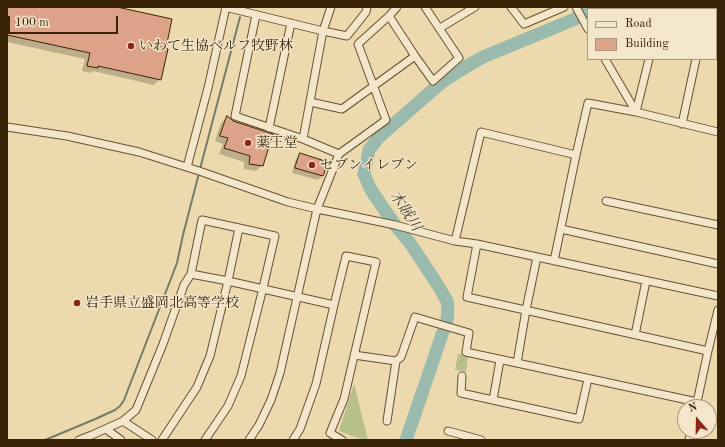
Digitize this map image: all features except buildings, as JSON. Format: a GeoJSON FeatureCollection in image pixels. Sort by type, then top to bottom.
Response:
{"type":"FeatureCollection","features":[{"type":"Feature","properties":{"kind":"street"},"geometry":{"type":"LineString","coordinates":[[187,167],[208,88],[226,7],[347,36],[366,12],[367,7]]}},
{"type":"Feature","properties":{"kind":"street"},"geometry":{"type":"LineString","coordinates":[[303,140],[324,31],[331,7]]}},
{"type":"Feature","properties":{"kind":"street"},"geometry":{"type":"LineString","coordinates":[[249,440],[260,425],[271,400],[280,373],[317,209],[339,154],[386,120],[358,44],[397,7]]}},
{"type":"Feature","properties":{"kind":"street"},"geometry":{"type":"LineString","coordinates":[[389,16],[433,81],[459,58],[425,7]]}},
{"type":"Feature","properties":{"kind":"street"},"geometry":{"type":"LineString","coordinates":[[440,28],[475,7]]}},
{"type":"Feature","properties":{"kind":"street"},"geometry":{"type":"LineString","coordinates":[[511,7],[524,24],[564,7]]}},
{"type":"Feature","properties":{"kind":"street"},"geometry":{"type":"LineString","coordinates":[[577,9],[586,27]]}},
{"type":"Feature","properties":{"kind":"street"},"geometry":{"type":"LineString","coordinates":[[256,15],[236,116],[339,154]]}},
{"type":"Feature","properties":{"kind":"street"},"geometry":{"type":"LineString","coordinates":[[269,128],[291,23]]}},
{"type":"Feature","properties":{"kind":"street"},"geometry":{"type":"LineString","coordinates":[[310,102],[342,109],[415,56]]}},
{"type":"Feature","properties":{"kind":"street"},"geometry":{"type":"LineString","coordinates":[[606,60],[636,112]]}},
{"type":"Feature","properties":{"kind":"street"},"geometry":{"type":"LineString","coordinates":[[636,112],[649,60]]}},
{"type":"Feature","properties":{"kind":"street"},"geometry":{"type":"LineString","coordinates":[[682,124],[696,60]]}},
{"type":"Feature","properties":{"kind":"street"},"geometry":{"type":"LineString","coordinates":[[554,261],[588,103],[636,112],[718,132]]}},
{"type":"Feature","properties":{"kind":"street"},"geometry":{"type":"LineString","coordinates":[[7,128],[67,136],[132,150],[187,167],[288,202],[317,209],[396,225],[455,241],[477,244],[718,296]]}},
{"type":"Feature","properties":{"kind":"street"},"geometry":{"type":"LineString","coordinates":[[455,241],[481,132],[576,155]]}},
{"type":"Feature","properties":{"kind":"street"},"geometry":{"type":"LineString","coordinates":[[606,201],[718,225]]}},
{"type":"Feature","properties":{"kind":"street"},"geometry":{"type":"LineString","coordinates":[[79,440],[123,421],[136,410],[163,344],[184,285],[191,274],[202,220],[275,236],[241,376],[228,406],[205,440]]}},
{"type":"Feature","properties":{"kind":"street"},"geometry":{"type":"LineString","coordinates":[[162,440],[197,387],[210,356],[239,228]]}},
{"type":"Feature","properties":{"kind":"street"},"geometry":{"type":"LineString","coordinates":[[560,229],[718,264]]}},
{"type":"Feature","properties":{"kind":"street"},"geometry":{"type":"LineString","coordinates":[[477,244],[467,297],[708,351]]}},
{"type":"Feature","properties":{"kind":"street"},"geometry":{"type":"LineString","coordinates":[[293,440],[300,429],[316,384],[346,256],[376,262],[344,399],[328,437],[342,440]]}},
{"type":"Feature","properties":{"kind":"street"},"geometry":{"type":"LineString","coordinates":[[517,363],[537,257]]}},
{"type":"Feature","properties":{"kind":"street"},"geometry":{"type":"LineString","coordinates":[[191,274],[228,280],[334,305]]}},
{"type":"Feature","properties":{"kind":"street"},"geometry":{"type":"LineString","coordinates":[[635,335],[646,281]]}},
{"type":"Feature","properties":{"kind":"street"},"geometry":{"type":"LineString","coordinates":[[697,399],[718,310]]}},
{"type":"Feature","properties":{"kind":"street"},"geometry":{"type":"LineString","coordinates":[[387,421],[396,361],[401,357],[415,317],[469,333],[466,352],[677,400]]}},
{"type":"Feature","properties":{"kind":"street"},"geometry":{"type":"LineString","coordinates":[[354,355],[396,361]]}},
{"type":"Feature","properties":{"kind":"street"},"geometry":{"type":"LineString","coordinates":[[493,400],[500,360]]}},
{"type":"Feature","properties":{"kind":"street"},"geometry":{"type":"LineString","coordinates":[[462,376],[461,393],[579,419],[588,379]]}},
{"type":"Feature","properties":{"kind":"street"},"geometry":{"type":"LineString","coordinates":[[123,421],[152,440]]}},
{"type":"Feature","properties":{"kind":"street"},"geometry":{"type":"LineString","coordinates":[[106,429],[121,440]]}},
{"type":"Feature","properties":{"kind":"street"},"geometry":{"type":"LineString","coordinates":[[448,431],[481,440]]}},
{"type":"Feature","properties":{"kind":"green space"},"geometry":{"type":"Polygon","coordinates":[[[458,354],[468,356],[466,372],[455,370],[458,354]]]}},
{"type":"Feature","properties":{"kind":"green space"},"geometry":{"type":"Polygon","coordinates":[[[354,384],[368,440],[363,440],[339,431],[354,384]]]}},
{"type":"Feature","properties":{"kind":"waterway","name":"木賊川"},"geometry":{"type":"LineString","coordinates":[[406,440],[447,320],[447,301],[410,243],[395,225],[371,190],[364,174],[369,150],[379,137],[442,82],[483,57],[575,19],[587,13]]}},
{"type":"Feature","properties":{"kind":"waterway"},"geometry":{"type":"LineString","coordinates":[[200,169],[240,17]]}},
{"type":"Feature","properties":{"kind":"waterway"},"geometry":{"type":"LineString","coordinates":[[45,440],[115,410],[124,400],[177,263],[199,173]]}},
{"type":"Feature","properties":{"kind":"place","name":"いわて生協ベルフ牧野林"},"geometry":{"type":"Point","coordinates":[131,46]}},
{"type":"Feature","properties":{"kind":"place","name":"薬王堂"},"geometry":{"type":"Point","coordinates":[248,143]}},
{"type":"Feature","properties":{"kind":"place","name":"セブンイレブン"},"geometry":{"type":"Point","coordinates":[312,165]}},
{"type":"Feature","properties":{"kind":"place","name":"岩手県立盛岡北高等学校"},"geometry":{"type":"Point","coordinates":[77,303]}}]}
